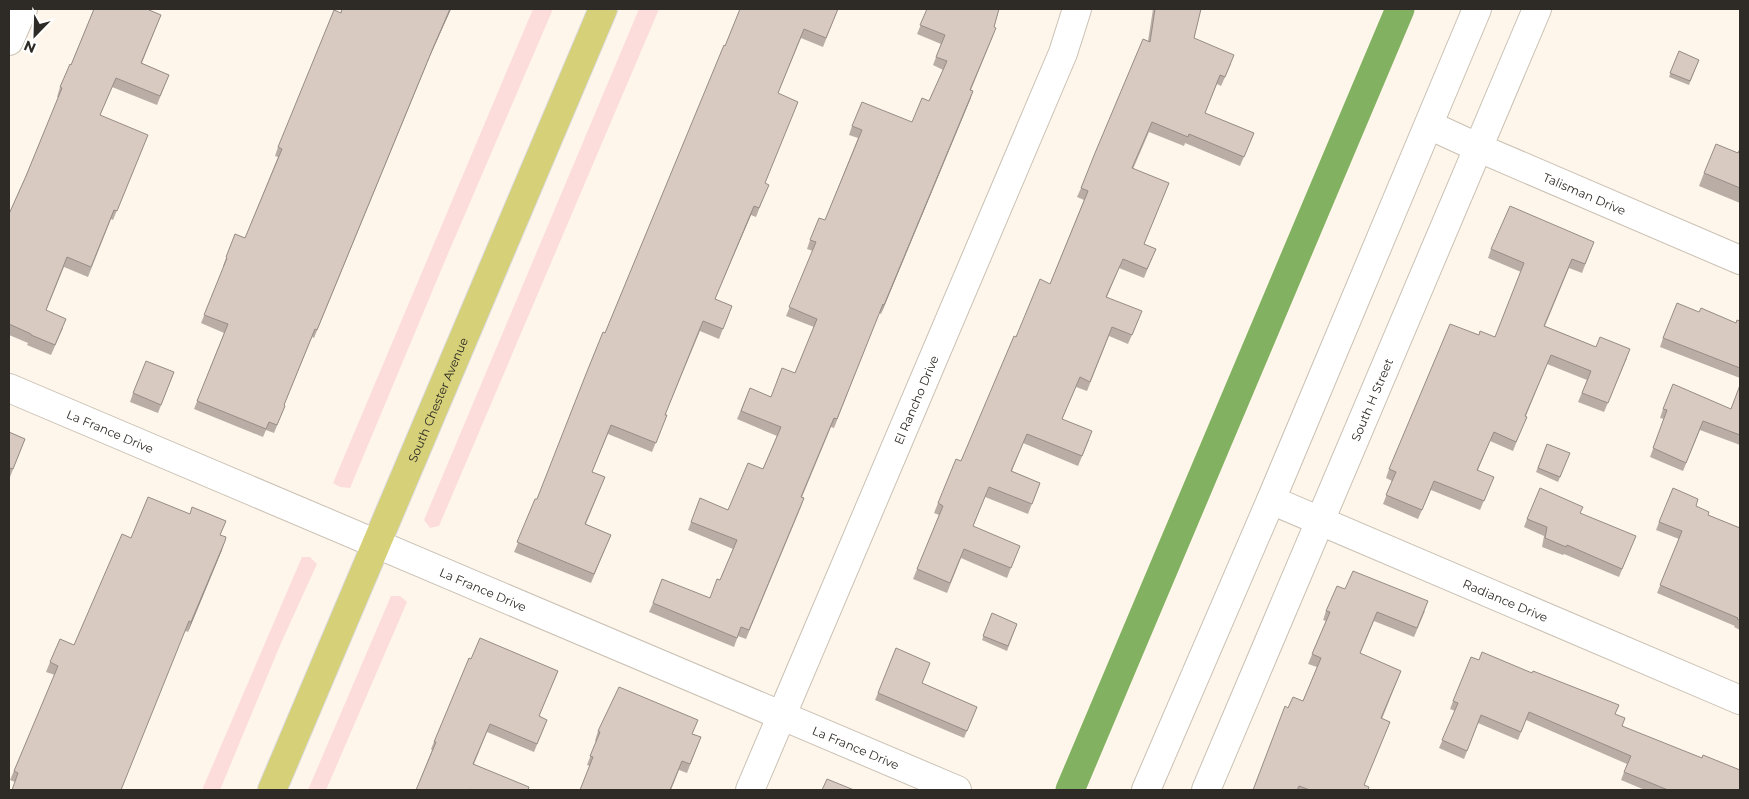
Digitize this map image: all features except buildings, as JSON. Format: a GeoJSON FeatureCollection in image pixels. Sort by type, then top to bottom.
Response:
{"type":"FeatureCollection","features":[{"type":"Feature","properties":{"kind":"main road","name":"South Chester Avenue"},"geometry":{"type":"LineString","coordinates":[[272,790],[603,9]]}},
{"type":"Feature","properties":{"kind":"street"},"geometry":{"type":"LineString","coordinates":[[9,41],[23,9]]}},
{"type":"Feature","properties":{"kind":"street","name":"El Rancho Drive"},"geometry":{"type":"LineString","coordinates":[[750,790],[1063,53],[1077,9]]}},
{"type":"Feature","properties":{"kind":"street"},"geometry":{"type":"LineString","coordinates":[[1146,790],[1271,500],[1477,9]]}},
{"type":"Feature","properties":{"kind":"street","name":"South H Street"},"geometry":{"type":"LineString","coordinates":[[1206,790],[1537,9]]}},
{"type":"Feature","properties":{"kind":"street","name":"Talisman Drive"},"geometry":{"type":"LineString","coordinates":[[1429,125],[1740,260]]}},
{"type":"Feature","properties":{"kind":"street","name":"La France Drive"},"geometry":{"type":"LineString","coordinates":[[9,388],[957,790]]}},
{"type":"Feature","properties":{"kind":"street","name":"Radiance Drive"},"geometry":{"type":"LineString","coordinates":[[1271,500],[1740,700]]}},
{"type":"Feature","properties":{"kind":"shaded area"},"geometry":{"type":"Polygon","coordinates":[[[533,9],[553,9],[350,488],[340,487],[333,483],[533,9]]]}},
{"type":"Feature","properties":{"kind":"shaded area"},"geometry":{"type":"Polygon","coordinates":[[[639,9],[659,9],[439,526],[430,528],[424,520],[639,9]]]}},
{"type":"Feature","properties":{"kind":"shaded area"},"geometry":{"type":"Polygon","coordinates":[[[302,557],[310,557],[317,564],[281,643],[220,790],[202,790],[302,557]]]}},
{"type":"Feature","properties":{"kind":"shaded area"},"geometry":{"type":"Polygon","coordinates":[[[391,596],[400,596],[407,602],[326,790],[308,790],[391,596]]]}},
{"type":"Feature","properties":{"kind":"waterway"},"geometry":{"type":"LineString","coordinates":[[1070,790],[1400,9]]}}]}
